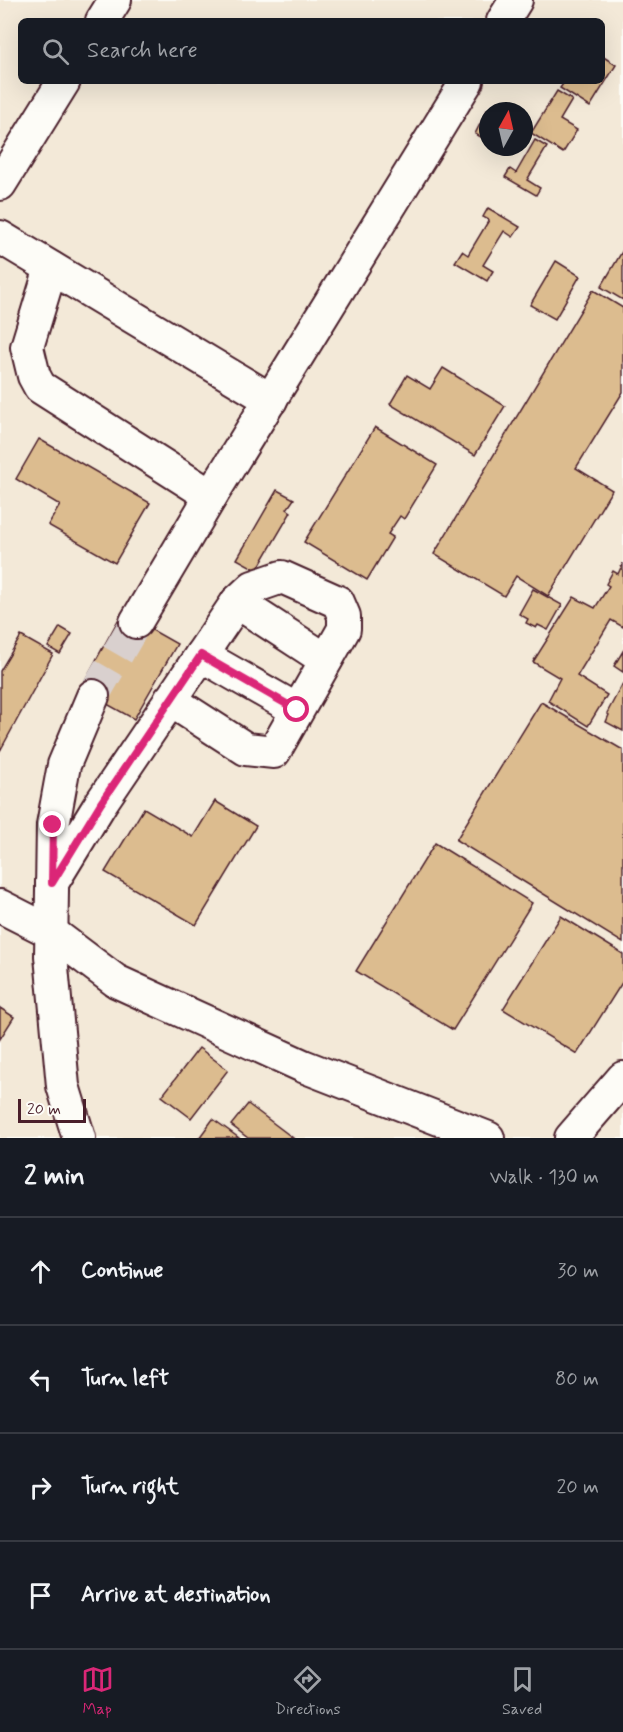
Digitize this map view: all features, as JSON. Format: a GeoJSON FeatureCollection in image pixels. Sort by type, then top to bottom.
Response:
{"type":"FeatureCollection","features":[{"type":"Feature","properties":{"kind":"street"},"geometry":{"type":"LineString","coordinates":[[104,18],[115,0]]}},
{"type":"Feature","properties":{"kind":"street"},"geometry":{"type":"LineString","coordinates":[[505,18],[516,0]]}},
{"type":"Feature","properties":{"kind":"street"},"geometry":{"type":"LineString","coordinates":[[0,184],[62,84]]}},
{"type":"Feature","properties":{"kind":"street"},"geometry":{"type":"LineString","coordinates":[[136,622],[464,84]]}},
{"type":"Feature","properties":{"kind":"street"},"geometry":{"type":"LineString","coordinates":[[0,237],[271,400]]}},
{"type":"Feature","properties":{"kind":"street"},"geometry":{"type":"LineString","coordinates":[[51,268],[27,347],[34,376],[40,387],[211,496]]}},
{"type":"Feature","properties":{"kind":"street"},"geometry":{"type":"LineString","coordinates":[[52,883],[101,803],[170,700],[237,603],[253,587],[282,578],[338,602],[344,616],[345,629],[273,752],[246,749],[170,700]]}},
{"type":"Feature","properties":{"kind":"street"},"geometry":{"type":"LineString","coordinates":[[237,603],[326,660]]}},
{"type":"Feature","properties":{"kind":"street"},"geometry":{"type":"LineString","coordinates":[[201,655],[297,710]]}},
{"type":"Feature","properties":{"kind":"street"},"geometry":{"type":"LineString","coordinates":[[79,1138],[63,1086],[51,956],[53,825],[64,765],[93,696]]}},
{"type":"Feature","properties":{"kind":"street"},"geometry":{"type":"LineString","coordinates":[[0,906],[51,932],[116,981],[303,1066],[488,1138]]}},
{"type":"Feature","properties":{"kind":"street"},"geometry":{"type":"LineString","coordinates":[[571,1138],[623,1078]]}},
{"type":"Feature","properties":{"kind":"shaded area"},"geometry":{"type":"Polygon","coordinates":[[[0,0],[623,0],[623,1138],[0,1138],[0,0]]]}},
{"type":"Feature","properties":{"kind":"building"},"geometry":{"type":"Polygon","coordinates":[[[605,58],[616,65],[605,83],[605,58]]]}},
{"type":"Feature","properties":{"kind":"building"},"geometry":{"type":"Polygon","coordinates":[[[563,84],[604,84],[590,107],[560,88],[563,84]]]}},
{"type":"Feature","properties":{"kind":"building"},"geometry":{"type":"Polygon","coordinates":[[[557,91],[572,100],[560,120],[577,130],[563,153],[533,134],[533,130],[557,91]]]}},
{"type":"Feature","properties":{"kind":"building"},"geometry":{"type":"Polygon","coordinates":[[[535,140],[547,147],[527,180],[540,188],[536,195],[505,177],[510,169],[516,173],[526,156],[533,156],[535,140]]]}},
{"type":"Feature","properties":{"kind":"building"},"geometry":{"type":"Polygon","coordinates":[[[488,208],[520,227],[513,237],[504,231],[483,265],[493,271],[487,281],[455,262],[462,251],[468,255],[489,220],[483,217],[488,208]]]}},
{"type":"Feature","properties":{"kind":"building"},"geometry":{"type":"Polygon","coordinates":[[[623,250],[623,300],[601,287],[623,250]]]}},
{"type":"Feature","properties":{"kind":"building"},"geometry":{"type":"Polygon","coordinates":[[[556,261],[580,276],[555,319],[530,305],[556,261]]]}},
{"type":"Feature","properties":{"kind":"building"},"geometry":{"type":"Polygon","coordinates":[[[593,290],[623,308],[623,392],[576,468],[612,490],[548,596],[516,576],[504,596],[434,554],[593,290]]]}},
{"type":"Feature","properties":{"kind":"building"},"geometry":{"type":"Polygon","coordinates":[[[443,368],[505,406],[475,455],[390,404],[407,375],[430,389],[443,368]]]}},
{"type":"Feature","properties":{"kind":"building"},"geometry":{"type":"Polygon","coordinates":[[[375,427],[437,465],[404,519],[400,516],[388,534],[393,537],[367,580],[304,542],[375,427]]]}},
{"type":"Feature","properties":{"kind":"building"},"geometry":{"type":"Polygon","coordinates":[[[39,439],[150,503],[115,563],[48,525],[60,505],[16,479],[39,439]]]}},
{"type":"Feature","properties":{"kind":"building"},"geometry":{"type":"Polygon","coordinates":[[[277,490],[294,499],[287,509],[291,512],[257,570],[237,559],[277,490]]]}},
{"type":"Feature","properties":{"kind":"building"},"geometry":{"type":"Polygon","coordinates":[[[623,563],[623,627],[611,620],[577,676],[607,695],[588,726],[548,701],[560,678],[533,662],[574,597],[595,608],[609,586],[606,584],[613,571],[618,574],[623,563]]]}},
{"type":"Feature","properties":{"kind":"building"},"geometry":{"type":"Polygon","coordinates":[[[533,589],[562,605],[548,630],[526,623],[528,619],[519,614],[533,589]]]}},
{"type":"Feature","properties":{"kind":"building"},"geometry":{"type":"Polygon","coordinates":[[[122,613],[177,644],[134,719],[80,689],[122,613]]]}},
{"type":"Feature","properties":{"kind":"building"},"geometry":{"type":"Polygon","coordinates":[[[60,627],[72,634],[60,654],[48,647],[60,627]]]}},
{"type":"Feature","properties":{"kind":"building"},"geometry":{"type":"Polygon","coordinates":[[[21,636],[53,654],[0,751],[0,671],[21,636]]]}},
{"type":"Feature","properties":{"kind":"building"},"geometry":{"type":"Polygon","coordinates":[[[623,651],[623,672],[614,666],[623,651]]]}},
{"type":"Feature","properties":{"kind":"building"},"geometry":{"type":"Polygon","coordinates":[[[623,683],[623,731],[606,722],[609,715],[607,713],[623,683]]]}},
{"type":"Feature","properties":{"kind":"building"},"geometry":{"type":"Polygon","coordinates":[[[541,702],[623,750],[623,943],[456,840],[541,702]]]}},
{"type":"Feature","properties":{"kind":"building"},"geometry":{"type":"Polygon","coordinates":[[[215,801],[256,826],[196,925],[105,872],[144,808],[193,837],[215,801]]]}},
{"type":"Feature","properties":{"kind":"building"},"geometry":{"type":"Polygon","coordinates":[[[435,843],[532,903],[453,1030],[356,971],[435,843]]]}},
{"type":"Feature","properties":{"kind":"building"},"geometry":{"type":"Polygon","coordinates":[[[561,916],[623,954],[623,981],[577,1054],[503,1009],[561,916]]]}},
{"type":"Feature","properties":{"kind":"building"},"geometry":{"type":"Polygon","coordinates":[[[0,1008],[14,1017],[0,1039],[0,1008]]]}},
{"type":"Feature","properties":{"kind":"building"},"geometry":{"type":"Polygon","coordinates":[[[199,1048],[228,1070],[191,1118],[162,1096],[199,1048]]]}},
{"type":"Feature","properties":{"kind":"building"},"geometry":{"type":"Polygon","coordinates":[[[248,1104],[293,1138],[248,1138],[231,1125],[248,1104]]]}},
{"type":"Feature","properties":{"kind":"building"},"geometry":{"type":"Polygon","coordinates":[[[213,1119],[239,1138],[199,1138],[213,1119]]]}},
{"type":"Feature","properties":{"kind":"tunnel"},"geometry":{"type":"LineString","coordinates":[[93,696],[136,622]]}},
{"type":"Feature","properties":{"kind":"route"},"geometry":{"type":"LineString","coordinates":[[53,825],[52,883],[101,803],[201,655],[297,710]]}}]}
